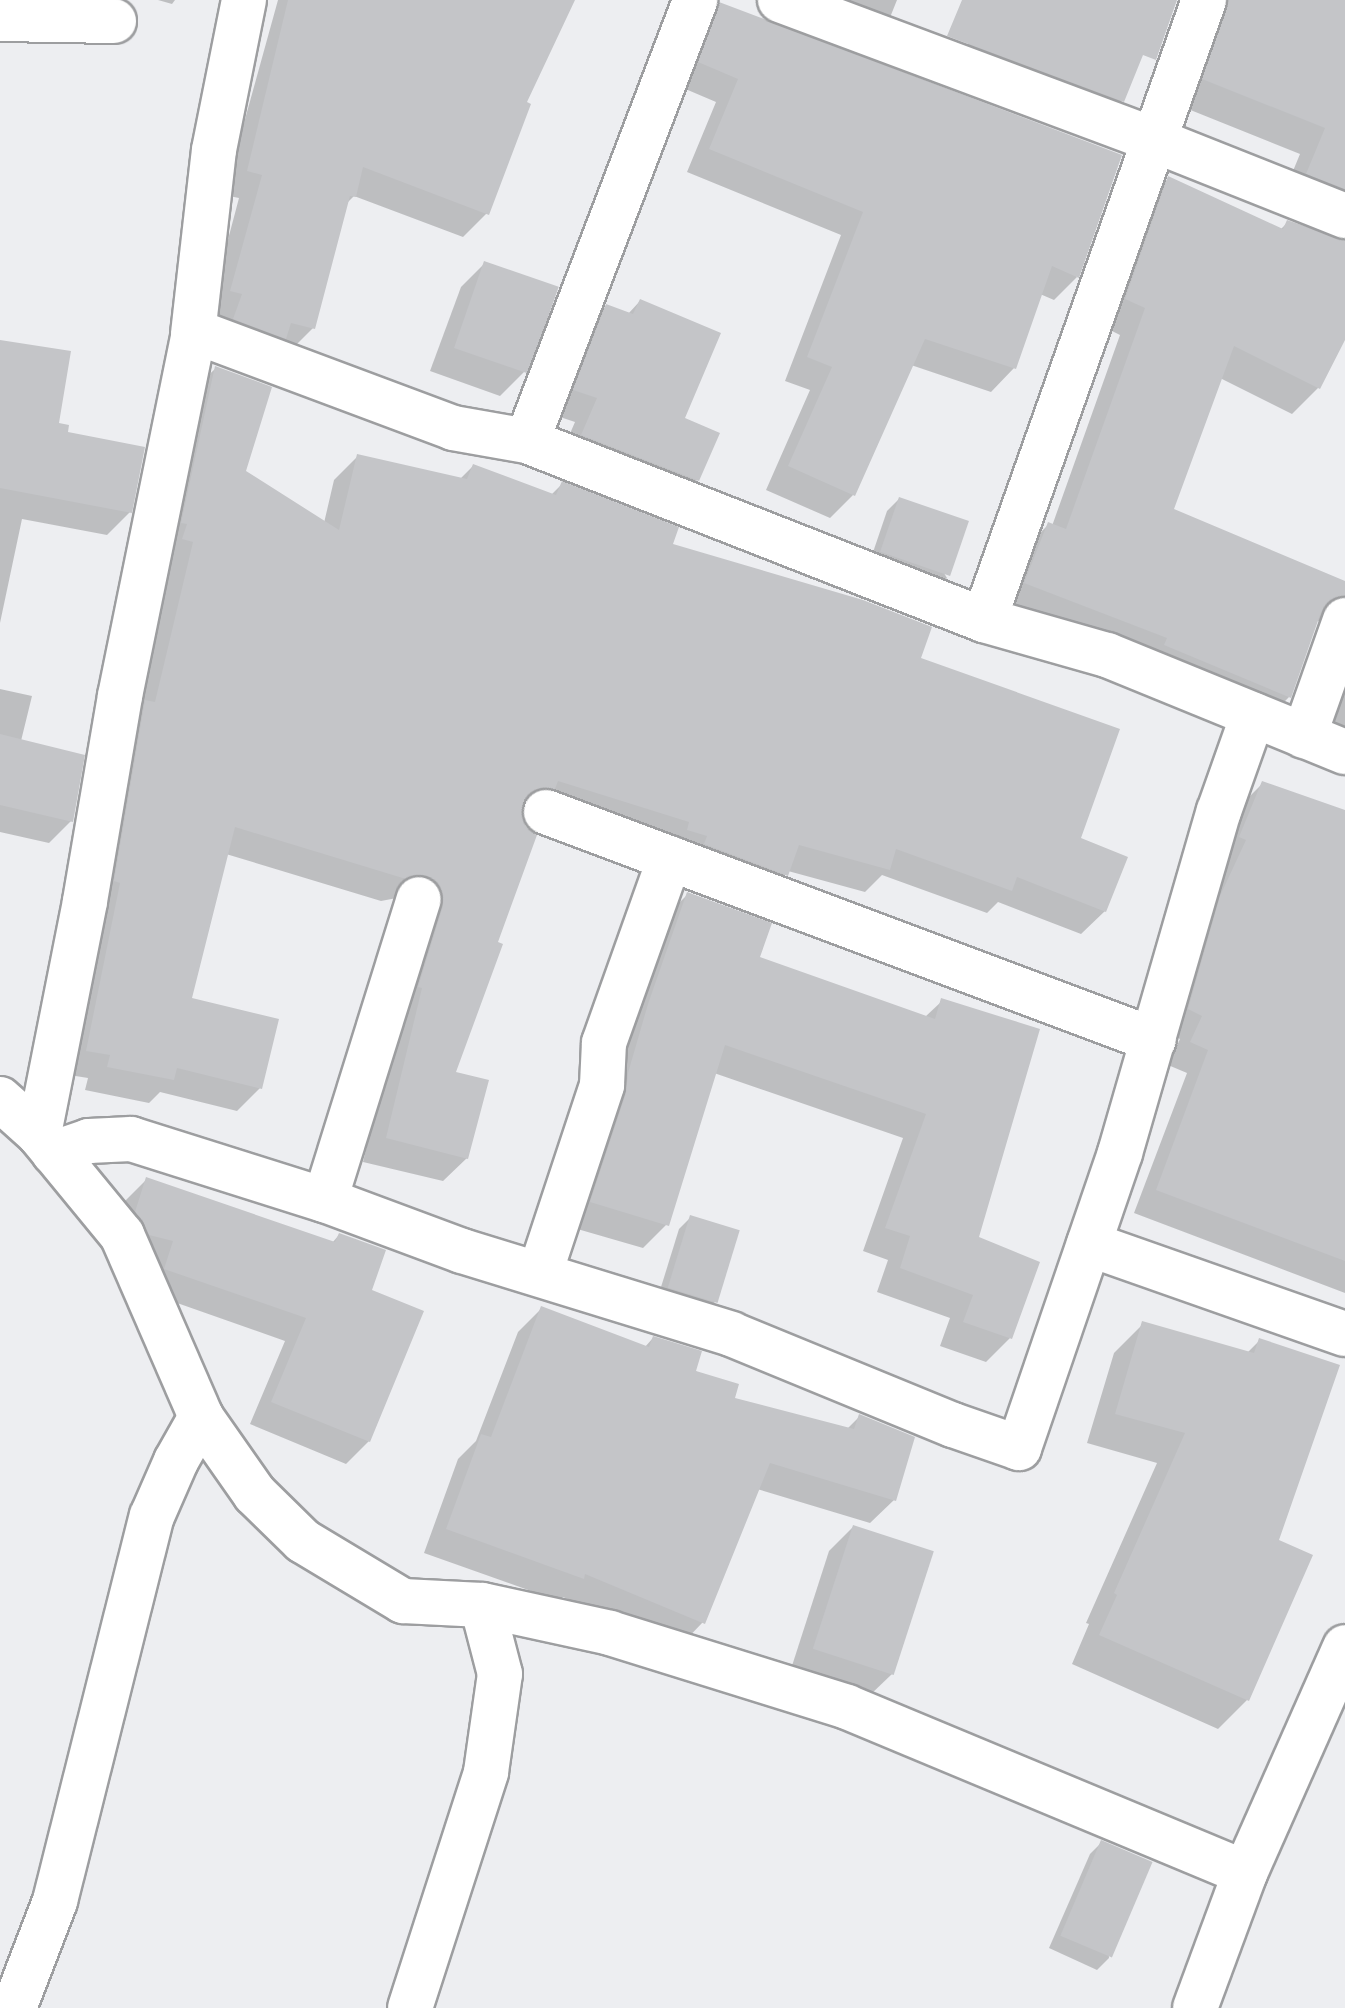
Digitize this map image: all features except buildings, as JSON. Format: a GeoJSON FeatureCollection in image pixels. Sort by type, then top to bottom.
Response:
{"type":"FeatureCollection","features":[{"type":"Feature","properties":{"kind":"street"},"geometry":{"type":"LineString","coordinates":[[46,1143],[120,696],[193,334],[214,150],[244,0]]}},
{"type":"Feature","properties":{"kind":"street"},"geometry":{"type":"LineString","coordinates":[[527,441],[695,0]]}},
{"type":"Feature","properties":{"kind":"street"},"geometry":{"type":"LineString","coordinates":[[780,0],[1154,140],[1345,216]]}},
{"type":"Feature","properties":{"kind":"street"},"geometry":{"type":"LineString","coordinates":[[984,620],[1204,0]]}},
{"type":"Feature","properties":{"kind":"street"},"geometry":{"type":"LineString","coordinates":[[0,19],[114,21]]}},
{"type":"Feature","properties":{"kind":"street"},"geometry":{"type":"LineString","coordinates":[[193,334],[194,331],[453,428],[527,441],[984,620],[1107,655],[1345,752]]}},
{"type":"Feature","properties":{"kind":"street"},"geometry":{"type":"LineString","coordinates":[[1304,736],[1345,620]]}},
{"type":"Feature","properties":{"kind":"street"},"geometry":{"type":"LineString","coordinates":[[46,1143],[131,1139],[325,1200],[462,1251],[731,1334],[953,1425],[1019,1448],[1089,1244],[1154,1040],[1219,811],[1253,715]]}},
{"type":"Feature","properties":{"kind":"street"},"geometry":{"type":"LineString","coordinates":[[546,812],[1154,1040]]}},
{"type":"Feature","properties":{"kind":"street"},"geometry":{"type":"LineString","coordinates":[[540,1273],[602,1085],[604,1043],[670,858]]}},
{"type":"Feature","properties":{"kind":"street"},"geometry":{"type":"LineString","coordinates":[[325,1200],[419,899]]}},
{"type":"Feature","properties":{"kind":"street"},"geometry":{"type":"LineString","coordinates":[[0,1099],[46,1143],[122,1235],[201,1417],[255,1494],[303,1541],[403,1601],[482,1605],[610,1633],[847,1707],[1245,1873]]}},
{"type":"Feature","properties":{"kind":"street"},"geometry":{"type":"LineString","coordinates":[[1089,1244],[1345,1334]]}},
{"type":"Feature","properties":{"kind":"street"},"geometry":{"type":"LineString","coordinates":[[14,2008],[55,1901],[152,1516],[176,1461],[201,1417]]}},
{"type":"Feature","properties":{"kind":"street"},"geometry":{"type":"LineString","coordinates":[[410,2008],[486,1772],[500,1674],[482,1605]]}},
{"type":"Feature","properties":{"kind":"street"},"geometry":{"type":"LineString","coordinates":[[1195,2008],[1245,1873],[1345,1647]]}}]}
